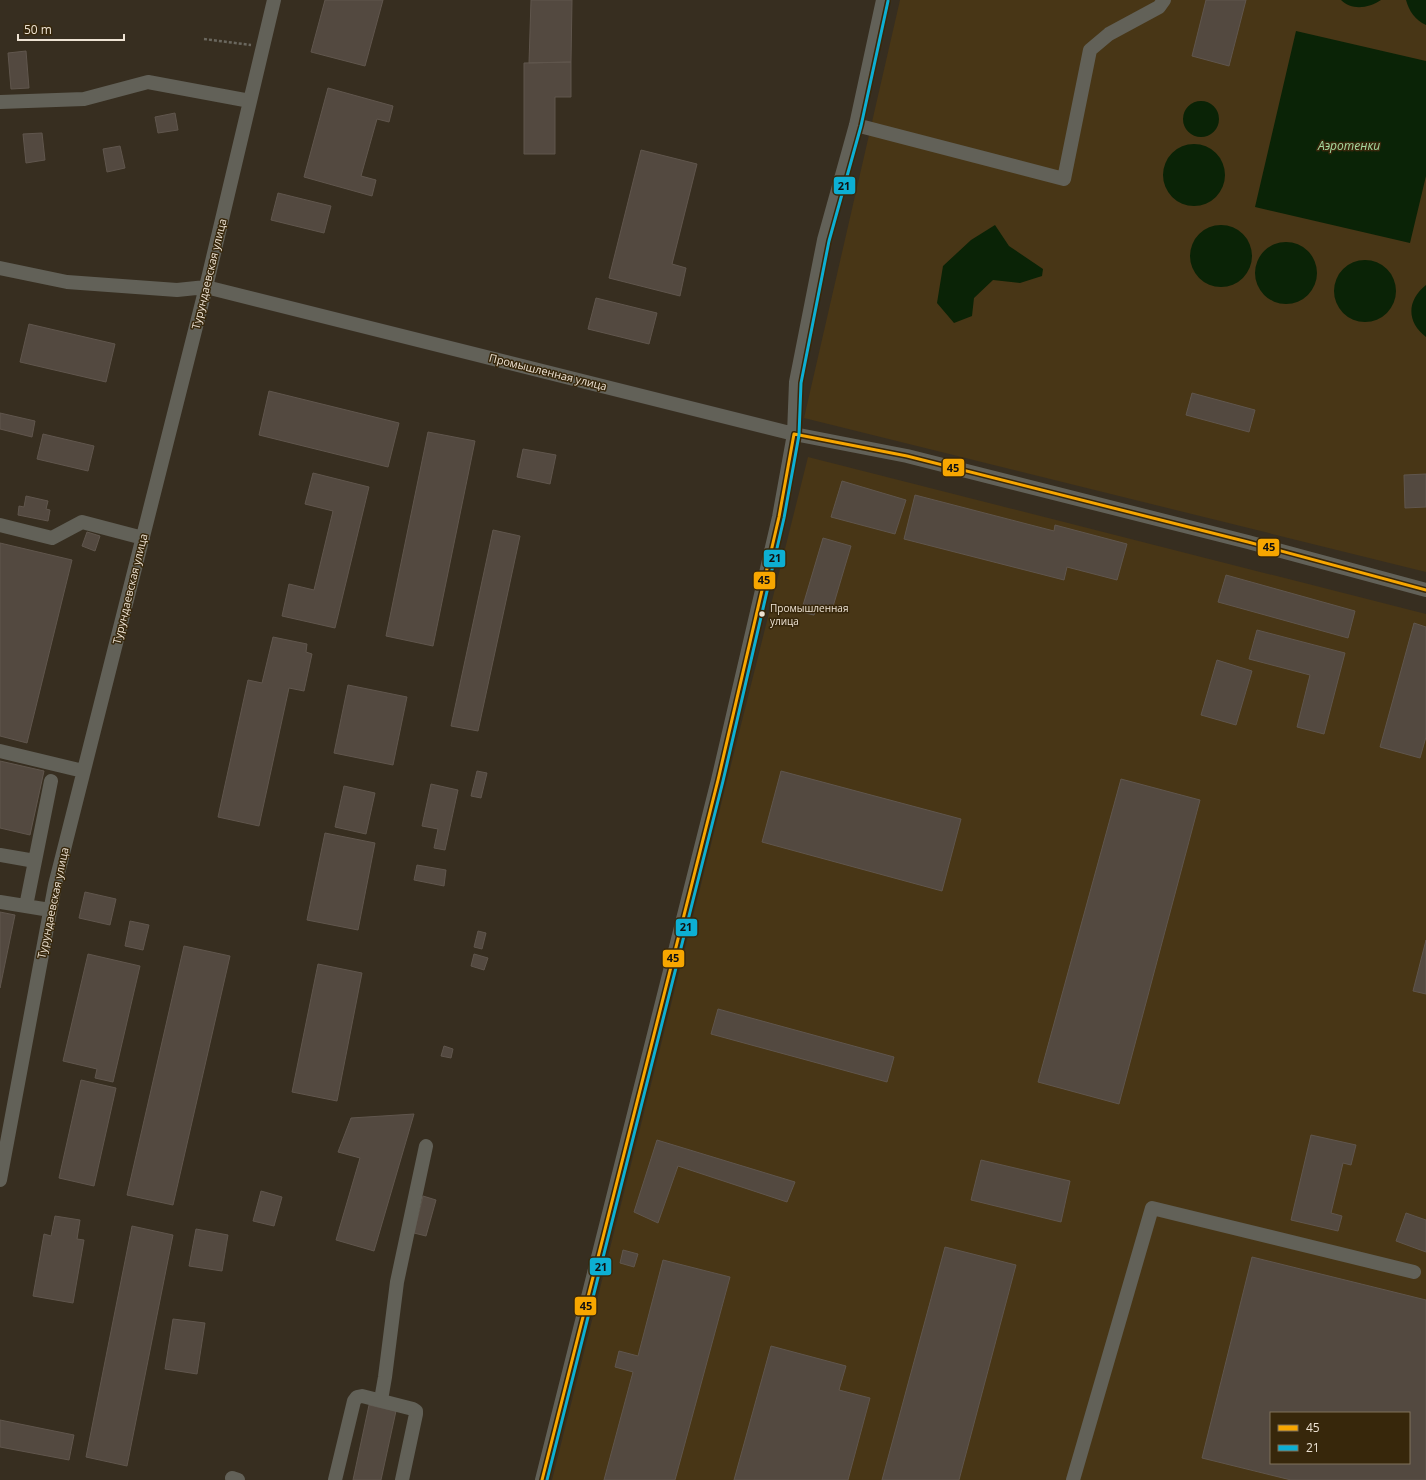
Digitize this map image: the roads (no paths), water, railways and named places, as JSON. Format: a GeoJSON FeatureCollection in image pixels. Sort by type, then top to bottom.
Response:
{"type":"FeatureCollection","features":[{"type":"Feature","properties":{"kind":"street","name":"Турундаевская улица"},"geometry":{"type":"LineString","coordinates":[[0,1180],[54,885],[206,287],[274,0]]}},
{"type":"Feature","properties":{"kind":"street"},"geometry":{"type":"LineString","coordinates":[[542,1480],[718,780],[779,518],[794,434],[796,382],[821,255],[856,125],[882,0]]}},
{"type":"Feature","properties":{"kind":"street"},"geometry":{"type":"LineString","coordinates":[[856,125],[1064,179],[1090,50],[1109,34],[1159,7],[1164,0]]}},
{"type":"Feature","properties":{"kind":"street"},"geometry":{"type":"LineString","coordinates":[[0,102],[84,99],[148,82],[250,101]]}},
{"type":"Feature","properties":{"kind":"street","name":"Промышленная улица"},"geometry":{"type":"LineString","coordinates":[[0,268],[67,282],[177,290],[206,287],[794,434],[907,456],[1248,542],[1426,590]]}},
{"type":"Feature","properties":{"kind":"street"},"geometry":{"type":"LineString","coordinates":[[0,524],[52,538],[82,522],[143,538]]}},
{"type":"Feature","properties":{"kind":"street"},"geometry":{"type":"LineString","coordinates":[[0,751],[83,771]]}},
{"type":"Feature","properties":{"kind":"street"},"geometry":{"type":"LineString","coordinates":[[26,906],[51,781]]}},
{"type":"Feature","properties":{"kind":"street"},"geometry":{"type":"LineString","coordinates":[[0,855],[35,861]]}},
{"type":"Feature","properties":{"kind":"street"},"geometry":{"type":"LineString","coordinates":[[0,902],[50,910]]}},
{"type":"Feature","properties":{"kind":"street"},"geometry":{"type":"LineString","coordinates":[[381,1400],[397,1282],[426,1146]]}},
{"type":"Feature","properties":{"kind":"street"},"geometry":{"type":"LineString","coordinates":[[1073,1480],[1152,1208],[1414,1272]]}},
{"type":"Feature","properties":{"kind":"street"},"geometry":{"type":"LineString","coordinates":[[335,1480],[354,1401],[362,1396],[381,1400],[416,1411],[402,1480]]}},
{"type":"Feature","properties":{"kind":"water"},"geometry":{"type":"Polygon","coordinates":[[[1341,0],[1381,0],[1371,5],[1355,7],[1350,6],[1341,0]]]}},
{"type":"Feature","properties":{"kind":"water"},"geometry":{"type":"Polygon","coordinates":[[[1406,0],[1426,0],[1426,25],[1413,15],[1406,0]]]}},
{"type":"Feature","properties":{"kind":"water","name":"Аэротенки"},"geometry":{"type":"Polygon","coordinates":[[[1296,31],[1426,61],[1426,176],[1410,243],[1255,207],[1296,31]]]}},
{"type":"Feature","properties":{"kind":"water"},"geometry":{"type":"Polygon","coordinates":[[[1205,101],[1214,106],[1218,112],[1218,126],[1214,132],[1205,137],[1197,137],[1188,132],[1184,126],[1183,115],[1188,106],[1194,102],[1205,101]]]}},
{"type":"Feature","properties":{"kind":"water"},"geometry":{"type":"Polygon","coordinates":[[[1194,144],[1206,147],[1216,153],[1222,163],[1225,175],[1222,187],[1216,197],[1206,203],[1194,206],[1182,203],[1172,197],[1166,187],[1163,175],[1166,163],[1172,153],[1182,147],[1194,144]]]}},
{"type":"Feature","properties":{"kind":"water"},"geometry":{"type":"Polygon","coordinates":[[[995,225],[1009,246],[1043,269],[1042,276],[1020,283],[993,280],[974,298],[972,316],[954,323],[937,303],[943,266],[971,240],[995,225]]]}},
{"type":"Feature","properties":{"kind":"water"},"geometry":{"type":"Polygon","coordinates":[[[1221,225],[1233,228],[1243,234],[1249,244],[1252,256],[1249,268],[1243,278],[1233,284],[1221,287],[1209,284],[1199,278],[1193,268],[1190,256],[1193,244],[1199,234],[1209,228],[1221,225]]]}},
{"type":"Feature","properties":{"kind":"water"},"geometry":{"type":"Polygon","coordinates":[[[1286,242],[1298,245],[1308,251],[1314,261],[1317,273],[1314,285],[1308,295],[1298,301],[1286,304],[1274,301],[1264,295],[1258,285],[1255,273],[1258,261],[1264,251],[1274,245],[1286,242]]]}},
{"type":"Feature","properties":{"kind":"water"},"geometry":{"type":"Polygon","coordinates":[[[1365,260],[1377,263],[1387,269],[1393,279],[1396,291],[1393,303],[1387,313],[1377,319],[1365,322],[1353,319],[1343,313],[1337,303],[1334,291],[1337,279],[1343,269],[1353,263],[1365,260]]]}},
{"type":"Feature","properties":{"kind":"water"},"geometry":{"type":"Polygon","coordinates":[[[1426,285],[1426,337],[1415,325],[1411,311],[1415,297],[1426,285]]]}},
{"type":"Feature","properties":{"kind":"place","name":"Промышленная улица"},"geometry":{"type":"Point","coordinates":[762,614]}}]}
